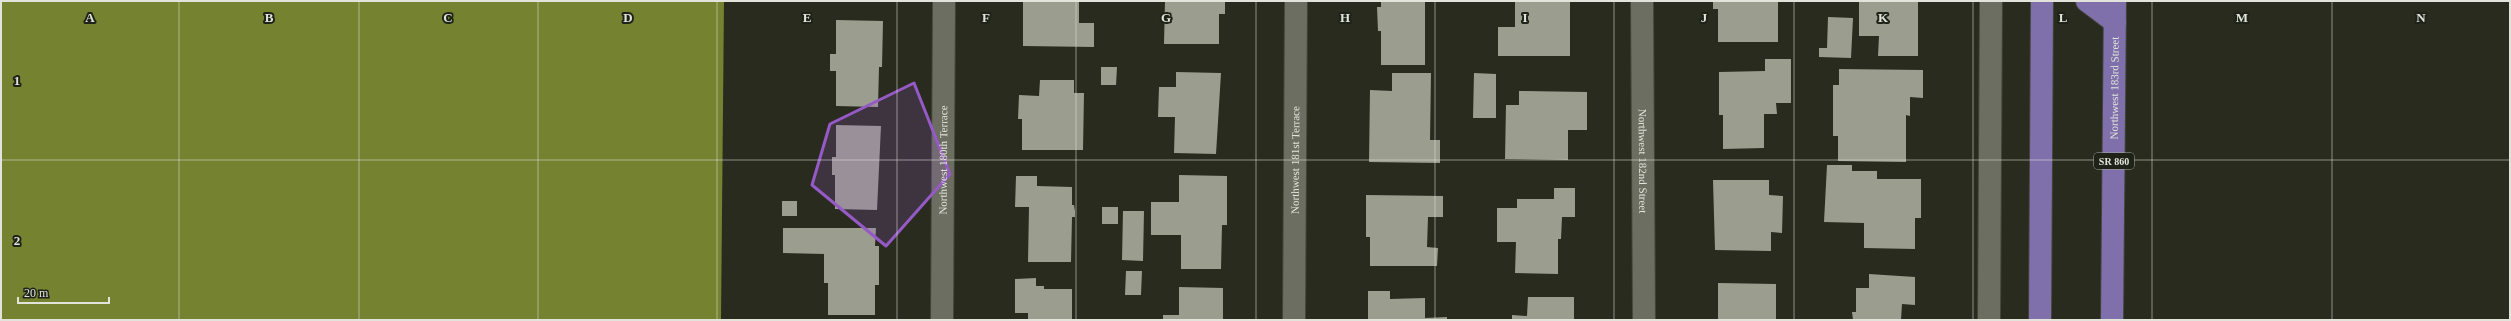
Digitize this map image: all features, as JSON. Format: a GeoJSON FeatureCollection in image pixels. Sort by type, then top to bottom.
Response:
{"type":"FeatureCollection","features":[{"type":"Feature","properties":{"kind":"main road"},"geometry":{"type":"LineString","coordinates":[[2040,320],[2042,1]]}},
{"type":"Feature","properties":{"kind":"main road"},"geometry":{"type":"LineString","coordinates":[[2086,1],[2115,11]]}},
{"type":"Feature","properties":{"kind":"main road","name":"Northwest 183rd Street"},"geometry":{"type":"LineString","coordinates":[[2112,320],[2115,11]]}},
{"type":"Feature","properties":{"kind":"street","name":"Northwest 180th Terrace"},"geometry":{"type":"LineString","coordinates":[[942,320],[944,1]]}},
{"type":"Feature","properties":{"kind":"street","name":"Northwest 181st Terrace"},"geometry":{"type":"LineString","coordinates":[[1294,320],[1296,1]]}},
{"type":"Feature","properties":{"kind":"street","name":"Northwest 182nd Street"},"geometry":{"type":"LineString","coordinates":[[1642,1],[1644,320]]}},
{"type":"Feature","properties":{"kind":"street"},"geometry":{"type":"LineString","coordinates":[[1989,320],[1991,1]]}},
{"type":"Feature","properties":{"kind":"highlighted area"},"geometry":{"type":"Polygon","coordinates":[[[914,83],[950,174],[886,246],[812,185],[830,124],[914,83]]]}},
{"type":"Feature","properties":{"kind":"shaded area"},"geometry":{"type":"Polygon","coordinates":[[[1,1],[724,1],[721,320],[1,320],[1,1]]]}},
{"type":"Feature","properties":{"kind":"building"},"geometry":{"type":"Polygon","coordinates":[[[1023,1],[1079,1],[1079,23],[1094,23],[1094,47],[1023,46],[1023,1]]]}},
{"type":"Feature","properties":{"kind":"building"},"geometry":{"type":"Polygon","coordinates":[[[1165,1],[1225,1],[1225,14],[1219,14],[1219,44],[1164,44],[1165,1]]]}},
{"type":"Feature","properties":{"kind":"building"},"geometry":{"type":"Polygon","coordinates":[[[1381,1],[1425,1],[1425,65],[1381,65],[1381,31],[1378,31],[1377,7],[1381,7],[1381,1]]]}},
{"type":"Feature","properties":{"kind":"building"},"geometry":{"type":"Polygon","coordinates":[[[1515,1],[1570,1],[1570,56],[1498,56],[1498,27],[1515,27],[1515,1]]]}},
{"type":"Feature","properties":{"kind":"building"},"geometry":{"type":"Polygon","coordinates":[[[1713,1],[1778,1],[1778,42],[1718,42],[1718,9],[1713,9],[1713,1]]]}},
{"type":"Feature","properties":{"kind":"building"},"geometry":{"type":"Polygon","coordinates":[[[1859,1],[1918,1],[1918,56],[1878,56],[1879,36],[1859,36],[1859,1]]]}},
{"type":"Feature","properties":{"kind":"building"},"geometry":{"type":"Polygon","coordinates":[[[1828,17],[1853,18],[1851,58],[1819,57],[1819,48],[1827,48],[1828,17]]]}},
{"type":"Feature","properties":{"kind":"building"},"geometry":{"type":"Polygon","coordinates":[[[836,20],[883,21],[882,67],[879,67],[878,107],[836,106],[836,71],[830,71],[830,54],[836,54],[836,20]]]}},
{"type":"Feature","properties":{"kind":"building"},"geometry":{"type":"Polygon","coordinates":[[[1765,59],[1791,59],[1791,103],[1776,103],[1777,114],[1764,114],[1764,148],[1723,149],[1723,115],[1719,115],[1719,72],[1765,71],[1765,59]]]}},
{"type":"Feature","properties":{"kind":"building"},"geometry":{"type":"Polygon","coordinates":[[[1101,67],[1117,67],[1116,85],[1101,85],[1101,67]]]}},
{"type":"Feature","properties":{"kind":"building"},"geometry":{"type":"Polygon","coordinates":[[[1839,69],[1923,70],[1923,98],[1910,97],[1910,116],[1906,115],[1906,162],[1838,161],[1838,136],[1833,136],[1833,85],[1839,85],[1839,69]]]}},
{"type":"Feature","properties":{"kind":"building"},"geometry":{"type":"Polygon","coordinates":[[[1176,72],[1221,73],[1216,154],[1174,153],[1175,117],[1158,117],[1159,87],[1176,87],[1176,72]]]}},
{"type":"Feature","properties":{"kind":"building"},"geometry":{"type":"Polygon","coordinates":[[[1392,73],[1431,73],[1430,140],[1440,140],[1440,163],[1369,162],[1370,90],[1392,91],[1392,73]]]}},
{"type":"Feature","properties":{"kind":"building"},"geometry":{"type":"Polygon","coordinates":[[[1474,73],[1496,74],[1496,118],[1473,118],[1474,73]]]}},
{"type":"Feature","properties":{"kind":"building"},"geometry":{"type":"Polygon","coordinates":[[[1040,80],[1074,80],[1074,93],[1084,93],[1083,150],[1022,150],[1022,119],[1018,119],[1019,95],[1039,96],[1040,80]]]}},
{"type":"Feature","properties":{"kind":"building"},"geometry":{"type":"Polygon","coordinates":[[[1519,91],[1587,92],[1587,130],[1568,130],[1568,160],[1505,159],[1506,105],[1519,105],[1519,91]]]}},
{"type":"Feature","properties":{"kind":"building"},"geometry":{"type":"Polygon","coordinates":[[[836,125],[881,126],[877,210],[835,209],[835,175],[832,175],[832,157],[836,157],[836,125]]]}},
{"type":"Feature","properties":{"kind":"building"},"geometry":{"type":"Polygon","coordinates":[[[1827,165],[1852,165],[1852,171],[1877,171],[1877,179],[1921,179],[1921,218],[1915,218],[1915,249],[1864,248],[1864,223],[1824,222],[1827,165]]]}},
{"type":"Feature","properties":{"kind":"building"},"geometry":{"type":"Polygon","coordinates":[[[1179,175],[1227,176],[1227,225],[1222,225],[1221,269],[1181,269],[1181,235],[1151,235],[1151,202],[1179,202],[1179,175]]]}},
{"type":"Feature","properties":{"kind":"building"},"geometry":{"type":"Polygon","coordinates":[[[1016,176],[1037,176],[1037,186],[1072,187],[1072,205],[1074,205],[1075,217],[1072,217],[1071,262],[1028,262],[1029,207],[1015,207],[1016,176]]]}},
{"type":"Feature","properties":{"kind":"building"},"geometry":{"type":"Polygon","coordinates":[[[1713,180],[1769,180],[1769,195],[1783,196],[1782,233],[1771,232],[1771,251],[1715,250],[1713,180]]]}},
{"type":"Feature","properties":{"kind":"building"},"geometry":{"type":"Polygon","coordinates":[[[1554,188],[1575,188],[1575,217],[1562,217],[1561,239],[1558,239],[1558,274],[1515,273],[1516,242],[1497,242],[1497,208],[1517,208],[1517,199],[1554,199],[1554,188]]]}},
{"type":"Feature","properties":{"kind":"building"},"geometry":{"type":"Polygon","coordinates":[[[1366,195],[1443,196],[1443,217],[1428,217],[1427,247],[1438,248],[1437,266],[1370,266],[1370,237],[1366,237],[1366,195]]]}},
{"type":"Feature","properties":{"kind":"building"},"geometry":{"type":"Polygon","coordinates":[[[782,201],[797,201],[797,216],[782,216],[782,201]]]}},
{"type":"Feature","properties":{"kind":"building"},"geometry":{"type":"Polygon","coordinates":[[[1102,207],[1118,207],[1118,224],[1102,224],[1102,207]]]}},
{"type":"Feature","properties":{"kind":"building"},"geometry":{"type":"Polygon","coordinates":[[[1123,211],[1144,211],[1143,261],[1122,260],[1123,211]]]}},
{"type":"Feature","properties":{"kind":"building"},"geometry":{"type":"Polygon","coordinates":[[[783,228],[876,228],[875,246],[879,246],[879,285],[875,285],[875,315],[828,315],[828,283],[824,283],[824,254],[783,253],[783,228]]]}},
{"type":"Feature","properties":{"kind":"building"},"geometry":{"type":"Polygon","coordinates":[[[1126,271],[1142,271],[1141,295],[1125,295],[1126,271]]]}},
{"type":"Feature","properties":{"kind":"building"},"geometry":{"type":"Polygon","coordinates":[[[1869,274],[1915,277],[1915,305],[1902,304],[1901,320],[1853,320],[1852,312],[1856,312],[1856,288],[1869,288],[1869,274]]]}},
{"type":"Feature","properties":{"kind":"building"},"geometry":{"type":"Polygon","coordinates":[[[1036,278],[1036,286],[1044,286],[1044,289],[1072,289],[1072,320],[1028,320],[1028,313],[1015,313],[1015,279],[1036,278]]]}},
{"type":"Feature","properties":{"kind":"building"},"geometry":{"type":"Polygon","coordinates":[[[1718,283],[1776,284],[1776,320],[1718,320],[1718,283]]]}},
{"type":"Feature","properties":{"kind":"building"},"geometry":{"type":"Polygon","coordinates":[[[1179,287],[1223,288],[1223,320],[1163,320],[1163,315],[1179,315],[1179,287]]]}},
{"type":"Feature","properties":{"kind":"building"},"geometry":{"type":"Polygon","coordinates":[[[1368,291],[1390,291],[1390,299],[1425,298],[1425,318],[1447,317],[1447,320],[1368,320],[1368,291]]]}},
{"type":"Feature","properties":{"kind":"building"},"geometry":{"type":"Polygon","coordinates":[[[1528,297],[1574,297],[1574,320],[1512,320],[1512,315],[1527,316],[1528,297]]]}}]}
